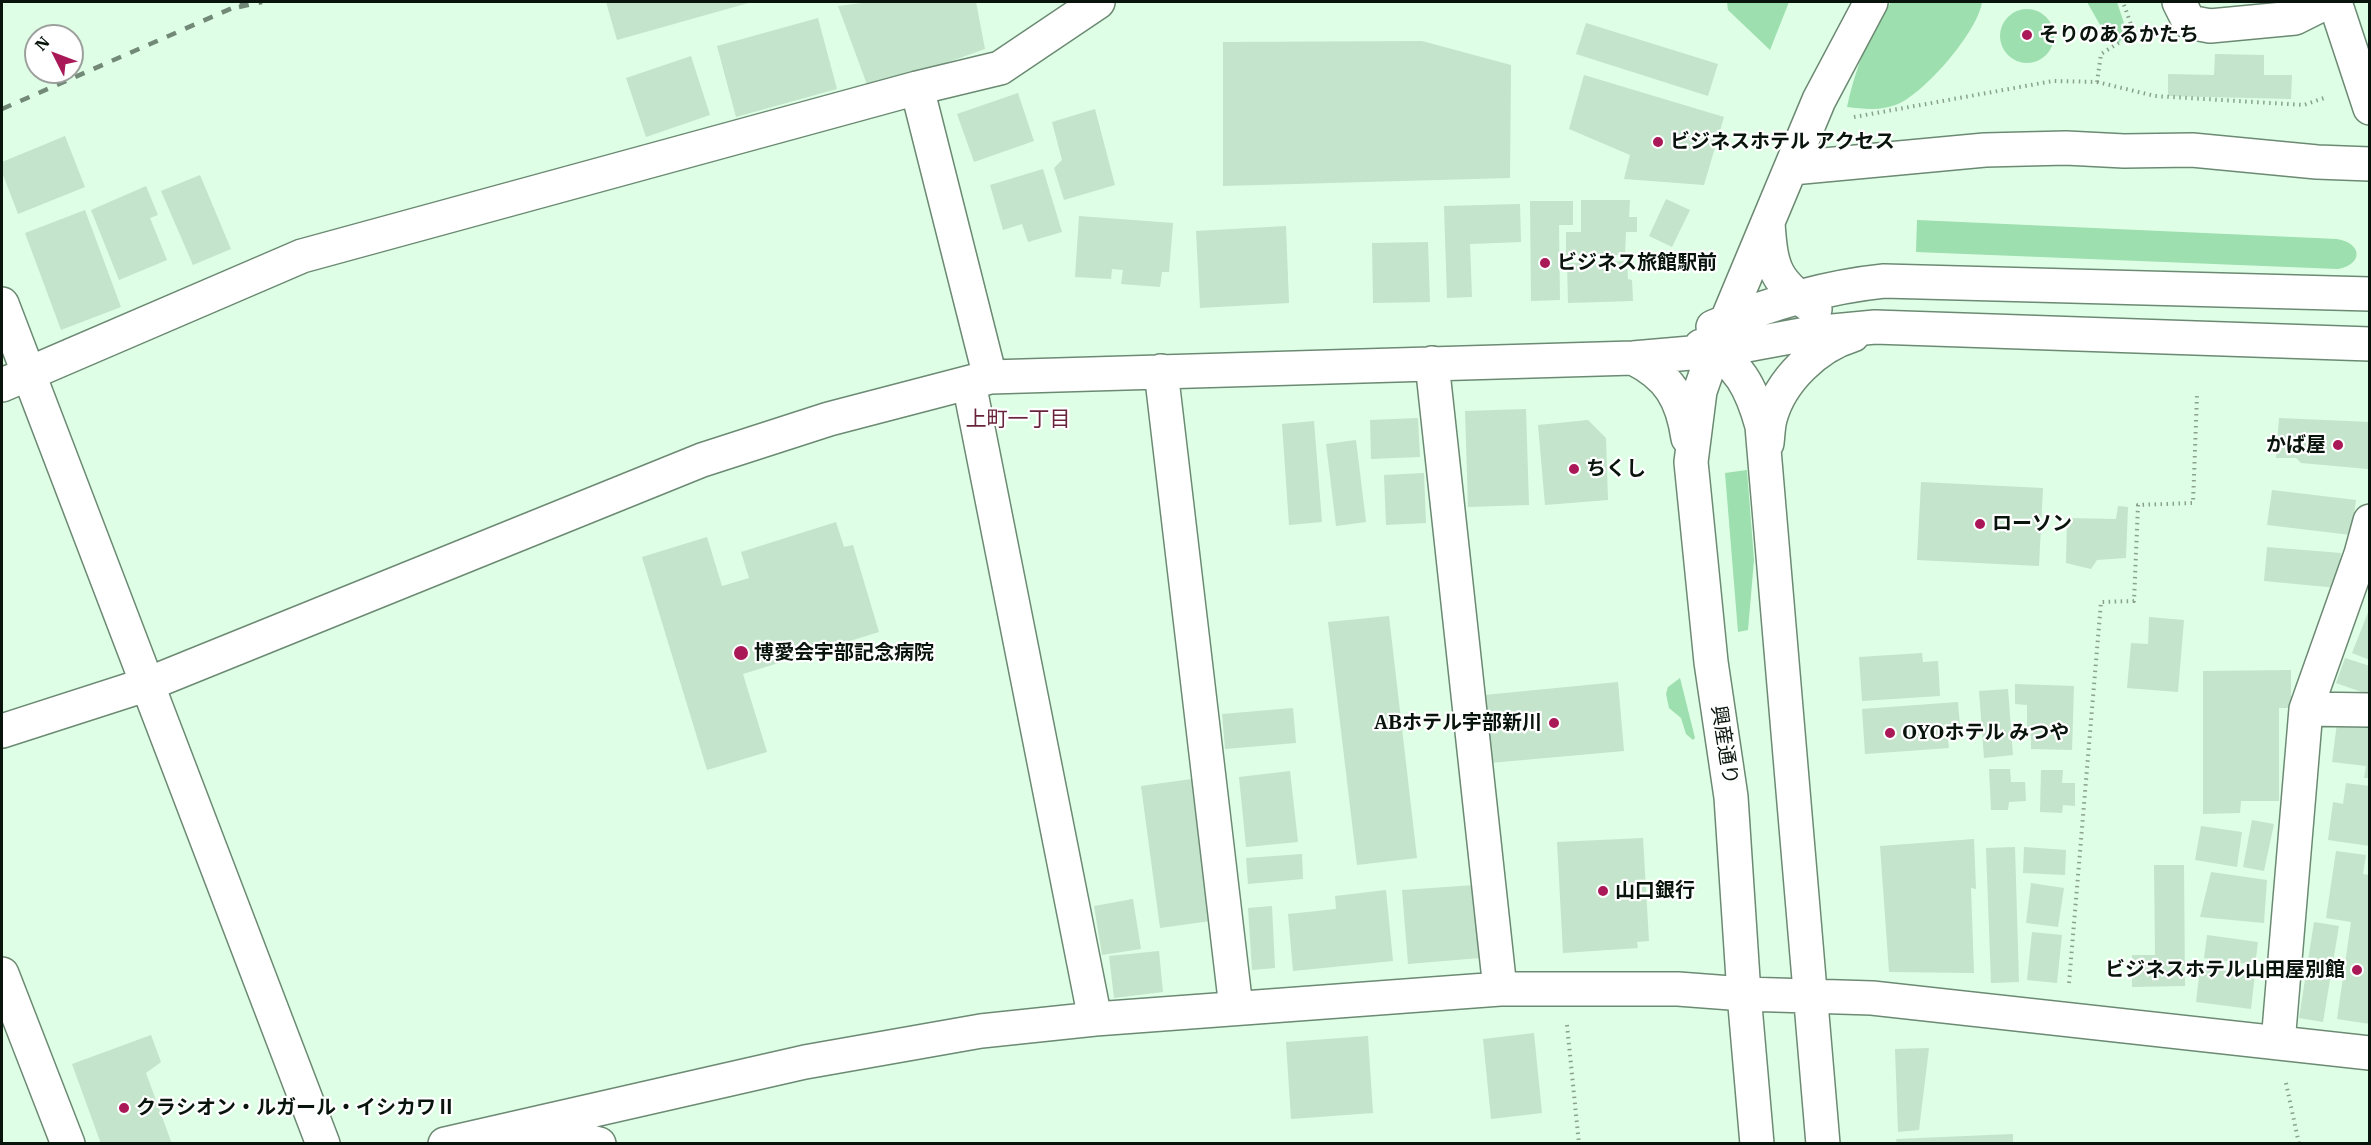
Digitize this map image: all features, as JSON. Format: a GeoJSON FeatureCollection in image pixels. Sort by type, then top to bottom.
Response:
{"type":"FeatureCollection","features":[{"type":"Feature","properties":{"kind":"street"},"geometry":{"type":"LineString","coordinates":[[15,380],[302,256],[917,88],[1000,68],[1098,2]]}},
{"type":"Feature","properties":{"kind":"street","name":"興産通り"},"geometry":{"type":"LineString","coordinates":[[1757,1143],[1731,797],[1711,662],[1691,462],[1700,391],[1720,336],[1819,100],[1871,2]]}},
{"type":"Feature","properties":{"kind":"street"},"geometry":{"type":"LineString","coordinates":[[2179,2],[2189,22],[2210,27],[2295,18],[2323,2]]}},
{"type":"Feature","properties":{"kind":"street"},"geometry":{"type":"LineString","coordinates":[[2335,2],[2370,108]]}},
{"type":"Feature","properties":{"kind":"street"},"geometry":{"type":"LineString","coordinates":[[917,88],[980,380],[1095,1019]]}},
{"type":"Feature","properties":{"kind":"street"},"geometry":{"type":"LineString","coordinates":[[1792,168],[1985,150],[2066,148],[2124,151],[2192,150],[2317,162],[2370,164]]}},
{"type":"Feature","properties":{"kind":"street"},"geometry":{"type":"LineString","coordinates":[[1768,223],[1772,261],[1777,274],[1798,297],[1814,309],[1840,320],[1879,328]]}},
{"type":"Feature","properties":{"kind":"street"},"geometry":{"type":"LineString","coordinates":[[2,731],[148,684],[702,460],[829,419],[980,380],[1161,371],[1633,358],[1720,336],[1798,297],[1846,285],[1884,281],[2370,294]]}},
{"type":"Feature","properties":{"kind":"street"},"geometry":{"type":"LineString","coordinates":[[2,304],[15,380],[148,684],[322,1143]]}},
{"type":"Feature","properties":{"kind":"street"},"geometry":{"type":"LineString","coordinates":[[1766,453],[1770,419],[1781,394],[1798,371],[1817,352],[1841,338],[1879,328]]}},
{"type":"Feature","properties":{"kind":"street"},"geometry":{"type":"LineString","coordinates":[[1633,358],[1677,343],[1720,336],[1879,328],[2370,344]]}},
{"type":"Feature","properties":{"kind":"street"},"geometry":{"type":"LineString","coordinates":[[1720,336],[1733,364],[1746,381],[1756,403],[1766,453],[1823,1143]]}},
{"type":"Feature","properties":{"kind":"street"},"geometry":{"type":"LineString","coordinates":[[1633,358],[1653,368],[1666,379],[1674,392],[1686,423],[1691,462]]}},
{"type":"Feature","properties":{"kind":"street"},"geometry":{"type":"LineString","coordinates":[[1432,363],[1500,989]]}},
{"type":"Feature","properties":{"kind":"street"},"geometry":{"type":"LineString","coordinates":[[1161,371],[1236,1008]]}},
{"type":"Feature","properties":{"kind":"street"},"geometry":{"type":"LineString","coordinates":[[2278,1043],[2306,709],[2365,556],[2370,521]]}},
{"type":"Feature","properties":{"kind":"street"},"geometry":{"type":"LineString","coordinates":[[2306,709],[2370,710]]}},
{"type":"Feature","properties":{"kind":"street"},"geometry":{"type":"LineString","coordinates":[[2,974],[68,1143]]}},
{"type":"Feature","properties":{"kind":"street"},"geometry":{"type":"LineString","coordinates":[[445,1143],[525,1134],[805,1062],[981,1030],[1095,1019],[1500,989],[1678,989],[1744,994],[1872,998],[2370,1053]]}},
{"type":"Feature","properties":{"kind":"street"},"geometry":{"type":"LineString","coordinates":[[525,1134],[599,1143]]}},
{"type":"Feature","properties":{"kind":"path"},"geometry":{"type":"LineString","coordinates":[[2097,82],[2101,54],[2134,33],[2123,2]]}},
{"type":"Feature","properties":{"kind":"path"},"geometry":{"type":"LineString","coordinates":[[1850,118],[2052,81],[2097,82],[2156,96],[2293,105],[2304,105],[2332,96]]}},
{"type":"Feature","properties":{"kind":"path"},"geometry":{"type":"LineString","coordinates":[[2065,1020],[2101,602],[2134,601],[2138,505],[2193,503],[2197,396]]}},
{"type":"Feature","properties":{"kind":"path"},"geometry":{"type":"LineString","coordinates":[[1564,989],[1579,1143]]}},
{"type":"Feature","properties":{"kind":"path"},"geometry":{"type":"LineString","coordinates":[[2278,1043],[2299,1143]]}},
{"type":"Feature","properties":{"kind":"green space"},"geometry":{"type":"Polygon","coordinates":[[[1727,2],[1789,2],[1770,50],[1728,10],[1727,2]]]}},
{"type":"Feature","properties":{"kind":"green space"},"geometry":{"type":"Polygon","coordinates":[[[1891,2],[1982,2],[1961,44],[1922,87],[1898,104],[1886,108],[1847,107],[1864,52],[1891,2]]]}},
{"type":"Feature","properties":{"kind":"green space"},"geometry":{"type":"Polygon","coordinates":[[[2087,2],[2117,2],[2127,32],[2119,43],[2108,39],[2087,2]]]}},
{"type":"Feature","properties":{"kind":"green space"},"geometry":{"type":"Polygon","coordinates":[[[2027,9],[2037,11],[2046,17],[2052,26],[2054,36],[2052,46],[2046,55],[2037,61],[2027,63],[2017,61],[2008,55],[2002,46],[2000,36],[2002,26],[2008,17],[2017,11],[2027,9]]]}},
{"type":"Feature","properties":{"kind":"green space"},"geometry":{"type":"Polygon","coordinates":[[[1917,220],[2337,239],[2351,245],[2357,254],[2352,263],[2338,269],[1916,252],[1917,220]]]}},
{"type":"Feature","properties":{"kind":"green space"},"geometry":{"type":"Polygon","coordinates":[[[1747,470],[1754,560],[1748,630],[1738,632],[1725,473],[1747,470]]]}},
{"type":"Feature","properties":{"kind":"green space"},"geometry":{"type":"Polygon","coordinates":[[[1680,678],[1695,738],[1693,740],[1686,734],[1681,718],[1669,708],[1666,694],[1668,687],[1680,678]]]}},
{"type":"Feature","properties":{"kind":"building"},"geometry":{"type":"Polygon","coordinates":[[[606,2],[752,2],[617,40],[606,2]]]}},
{"type":"Feature","properties":{"kind":"building"},"geometry":{"type":"Polygon","coordinates":[[[871,2],[976,2],[985,49],[869,90],[838,6],[871,2]]]}},
{"type":"Feature","properties":{"kind":"building"},"geometry":{"type":"Polygon","coordinates":[[[818,18],[837,89],[736,117],[717,46],[818,18]]]}},
{"type":"Feature","properties":{"kind":"building"},"geometry":{"type":"Polygon","coordinates":[[[1586,23],[1718,64],[1708,96],[1576,54],[1586,23]]]}},
{"type":"Feature","properties":{"kind":"building"},"geometry":{"type":"Polygon","coordinates":[[[1422,41],[1511,65],[1510,178],[1223,186],[1223,42],[1422,41]]]}},
{"type":"Feature","properties":{"kind":"building"},"geometry":{"type":"Polygon","coordinates":[[[2215,54],[2264,55],[2264,75],[2292,75],[2291,99],[2168,96],[2168,74],[2214,75],[2215,54]]]}},
{"type":"Feature","properties":{"kind":"building"},"geometry":{"type":"Polygon","coordinates":[[[691,56],[710,115],[646,137],[626,78],[691,56]]]}},
{"type":"Feature","properties":{"kind":"building","name":"ビジネスホテル アクセス"},"geometry":{"type":"Polygon","coordinates":[[[1584,75],[1724,117],[1704,185],[1624,179],[1630,155],[1569,129],[1584,75]]]}},
{"type":"Feature","properties":{"kind":"building"},"geometry":{"type":"Polygon","coordinates":[[[1018,93],[1034,141],[974,162],[957,114],[1018,93]]]}},
{"type":"Feature","properties":{"kind":"building"},"geometry":{"type":"Polygon","coordinates":[[[1095,109],[1115,185],[1064,200],[1054,168],[1062,160],[1052,122],[1095,109]]]}},
{"type":"Feature","properties":{"kind":"building"},"geometry":{"type":"Polygon","coordinates":[[[65,136],[85,187],[18,214],[2,172],[2,162],[65,136]]]}},
{"type":"Feature","properties":{"kind":"building"},"geometry":{"type":"Polygon","coordinates":[[[1043,169],[1062,232],[1028,242],[1022,224],[1003,230],[990,185],[1043,169]]]}},
{"type":"Feature","properties":{"kind":"building"},"geometry":{"type":"Polygon","coordinates":[[[200,175],[231,249],[193,265],[161,191],[200,175]]]}},
{"type":"Feature","properties":{"kind":"building"},"geometry":{"type":"Polygon","coordinates":[[[146,186],[158,215],[150,218],[167,260],[119,280],[91,210],[146,186]]]}},
{"type":"Feature","properties":{"kind":"building"},"geometry":{"type":"Polygon","coordinates":[[[1666,199],[1690,210],[1672,247],[1649,236],[1666,199]]]}},
{"type":"Feature","properties":{"kind":"building"},"geometry":{"type":"Polygon","coordinates":[[[1581,200],[1630,200],[1629,217],[1637,217],[1637,232],[1626,232],[1625,255],[1566,255],[1566,232],[1581,232],[1581,200]]]}},
{"type":"Feature","properties":{"kind":"building","name":"ビジネス旅館駅前"},"geometry":{"type":"Polygon","coordinates":[[[1530,201],[1573,201],[1573,225],[1559,225],[1560,300],[1531,301],[1530,201]]]}},
{"type":"Feature","properties":{"kind":"building"},"geometry":{"type":"Polygon","coordinates":[[[1520,204],[1521,242],[1470,244],[1472,297],[1447,298],[1444,206],[1520,204]]]}},
{"type":"Feature","properties":{"kind":"building"},"geometry":{"type":"Polygon","coordinates":[[[85,210],[121,307],[61,330],[25,233],[85,210]]]}},
{"type":"Feature","properties":{"kind":"building"},"geometry":{"type":"Polygon","coordinates":[[[1079,216],[1173,223],[1169,272],[1162,272],[1160,287],[1121,284],[1123,270],[1112,269],[1111,279],[1075,277],[1079,216]]]}},
{"type":"Feature","properties":{"kind":"building"},"geometry":{"type":"Polygon","coordinates":[[[1286,226],[1289,303],[1200,308],[1196,231],[1286,226]]]}},
{"type":"Feature","properties":{"kind":"building"},"geometry":{"type":"Polygon","coordinates":[[[1428,242],[1430,302],[1373,303],[1372,243],[1428,242]]]}},
{"type":"Feature","properties":{"kind":"building"},"geometry":{"type":"Polygon","coordinates":[[[1627,261],[1628,279],[1632,280],[1633,301],[1568,303],[1567,263],[1627,261]]]}},
{"type":"Feature","properties":{"kind":"building"},"geometry":{"type":"Polygon","coordinates":[[[1526,409],[1529,505],[1468,507],[1465,411],[1526,409]]]}},
{"type":"Feature","properties":{"kind":"building"},"geometry":{"type":"Polygon","coordinates":[[[1418,418],[1420,457],[1371,459],[1370,420],[1418,418]]]}},
{"type":"Feature","properties":{"kind":"building"},"geometry":{"type":"Polygon","coordinates":[[[2279,418],[2370,422],[2368,469],[2301,463],[2296,458],[2276,458],[2279,418]]]}},
{"type":"Feature","properties":{"kind":"building","name":"ちくし"},"geometry":{"type":"Polygon","coordinates":[[[1588,420],[1606,438],[1608,500],[1545,505],[1538,425],[1588,420]]]}},
{"type":"Feature","properties":{"kind":"building"},"geometry":{"type":"Polygon","coordinates":[[[1314,421],[1322,522],[1289,525],[1282,424],[1314,421]]]}},
{"type":"Feature","properties":{"kind":"building"},"geometry":{"type":"Polygon","coordinates":[[[1356,440],[1366,522],[1336,526],[1326,444],[1356,440]]]}},
{"type":"Feature","properties":{"kind":"building"},"geometry":{"type":"Polygon","coordinates":[[[1424,473],[1426,523],[1386,525],[1384,475],[1424,473]]]}},
{"type":"Feature","properties":{"kind":"building","name":"ローソン"},"geometry":{"type":"Polygon","coordinates":[[[1921,482],[2043,488],[2039,566],[1917,560],[1921,482]]]}},
{"type":"Feature","properties":{"kind":"building"},"geometry":{"type":"Polygon","coordinates":[[[2272,490],[2356,500],[2351,535],[2267,525],[2272,490]]]}},
{"type":"Feature","properties":{"kind":"building"},"geometry":{"type":"Polygon","coordinates":[[[2118,506],[2128,507],[2126,558],[2097,560],[2091,569],[2066,563],[2067,518],[2116,519],[2118,506]]]}},
{"type":"Feature","properties":{"kind":"building","name":"博愛会宇部記念病院"},"geometry":{"type":"Polygon","coordinates":[[[836,522],[844,547],[853,545],[879,632],[743,674],[767,752],[707,770],[642,557],[707,537],[722,586],[749,578],[741,552],[836,522]]]}},
{"type":"Feature","properties":{"kind":"building"},"geometry":{"type":"Polygon","coordinates":[[[2267,547],[2341,553],[2338,588],[2264,581],[2267,547]]]}},
{"type":"Feature","properties":{"kind":"building"},"geometry":{"type":"Polygon","coordinates":[[[2370,610],[2370,660],[2352,653],[2370,610]]]}},
{"type":"Feature","properties":{"kind":"building"},"geometry":{"type":"Polygon","coordinates":[[[1389,616],[1417,858],[1357,865],[1328,622],[1389,616]]]}},
{"type":"Feature","properties":{"kind":"building"},"geometry":{"type":"Polygon","coordinates":[[[2149,617],[2184,620],[2178,692],[2127,688],[2131,643],[2148,644],[2149,617]]]}},
{"type":"Feature","properties":{"kind":"building"},"geometry":{"type":"Polygon","coordinates":[[[1922,653],[1923,662],[1938,661],[1940,696],[1862,701],[1859,657],[1922,653]]]}},
{"type":"Feature","properties":{"kind":"building"},"geometry":{"type":"Polygon","coordinates":[[[2345,658],[2370,666],[2370,695],[2336,683],[2345,658]]]}},
{"type":"Feature","properties":{"kind":"building"},"geometry":{"type":"Polygon","coordinates":[[[2291,670],[2291,708],[2279,708],[2279,801],[2241,801],[2240,813],[2203,814],[2203,671],[2291,670]]]}},
{"type":"Feature","properties":{"kind":"building","name":"ABホテル宇部新川"},"geometry":{"type":"Polygon","coordinates":[[[1618,682],[1624,751],[1490,763],[1484,695],[1618,682]]]}},
{"type":"Feature","properties":{"kind":"building"},"geometry":{"type":"Polygon","coordinates":[[[2015,684],[2074,686],[2072,750],[2031,749],[2031,736],[2027,736],[2027,705],[2015,704],[2015,684]]]}},
{"type":"Feature","properties":{"kind":"building"},"geometry":{"type":"Polygon","coordinates":[[[2008,689],[2013,755],[1984,758],[1979,691],[2008,689]]]}},
{"type":"Feature","properties":{"kind":"building"},"geometry":{"type":"Polygon","coordinates":[[[1958,702],[1961,738],[1948,739],[1949,748],[1865,754],[1862,709],[1958,702]]]}},
{"type":"Feature","properties":{"kind":"building"},"geometry":{"type":"Polygon","coordinates":[[[1293,708],[1296,743],[1225,749],[1222,714],[1293,708]]]}},
{"type":"Feature","properties":{"kind":"building"},"geometry":{"type":"Polygon","coordinates":[[[2337,723],[2370,727],[2370,778],[2364,778],[2366,766],[2332,762],[2337,723]]]}},
{"type":"Feature","properties":{"kind":"building"},"geometry":{"type":"Polygon","coordinates":[[[1989,769],[2010,769],[2011,782],[2025,782],[2026,801],[2009,802],[2008,810],[1991,810],[1989,769]]]}},
{"type":"Feature","properties":{"kind":"building"},"geometry":{"type":"Polygon","coordinates":[[[2041,770],[2063,770],[2062,783],[2075,783],[2075,806],[2063,805],[2062,813],[2040,812],[2041,770]]]}},
{"type":"Feature","properties":{"kind":"building"},"geometry":{"type":"Polygon","coordinates":[[[1290,771],[1298,842],[1246,847],[1239,777],[1290,771]]]}},
{"type":"Feature","properties":{"kind":"building"},"geometry":{"type":"Polygon","coordinates":[[[1199,778],[1218,920],[1160,928],[1141,786],[1199,778]]]}},
{"type":"Feature","properties":{"kind":"building"},"geometry":{"type":"Polygon","coordinates":[[[2346,783],[2370,786],[2370,846],[2328,840],[2333,802],[2343,804],[2346,783]]]}},
{"type":"Feature","properties":{"kind":"building"},"geometry":{"type":"Polygon","coordinates":[[[2252,820],[2274,824],[2264,871],[2243,867],[2252,820]]]}},
{"type":"Feature","properties":{"kind":"building"},"geometry":{"type":"Polygon","coordinates":[[[2201,826],[2242,832],[2237,867],[2195,860],[2201,826]]]}},
{"type":"Feature","properties":{"kind":"building","name":"山口銀行"},"geometry":{"type":"Polygon","coordinates":[[[1643,838],[1649,941],[1637,942],[1638,948],[1563,953],[1557,842],[1643,838]]]}},
{"type":"Feature","properties":{"kind":"building"},"geometry":{"type":"Polygon","coordinates":[[[1974,839],[1976,889],[1971,888],[1974,973],[1889,972],[1880,846],[1974,839]]]}},
{"type":"Feature","properties":{"kind":"building"},"geometry":{"type":"Polygon","coordinates":[[[2015,847],[2019,982],[1991,983],[1986,848],[2015,847]]]}},
{"type":"Feature","properties":{"kind":"building"},"geometry":{"type":"Polygon","coordinates":[[[2024,847],[2066,850],[2065,875],[2023,873],[2024,847]]]}},
{"type":"Feature","properties":{"kind":"building","name":"ビジネスホテル山田屋別館"},"geometry":{"type":"Polygon","coordinates":[[[2336,851],[2366,855],[2363,874],[2370,875],[2370,1024],[2337,1019],[2351,922],[2326,918],[2336,851]]]}},
{"type":"Feature","properties":{"kind":"building"},"geometry":{"type":"Polygon","coordinates":[[[1302,854],[1303,879],[1248,884],[1246,858],[1302,854]]]}},
{"type":"Feature","properties":{"kind":"building"},"geometry":{"type":"Polygon","coordinates":[[[2154,865],[2184,865],[2185,986],[2132,987],[2132,955],[2155,955],[2154,865]]]}},
{"type":"Feature","properties":{"kind":"building"},"geometry":{"type":"Polygon","coordinates":[[[2211,872],[2267,880],[2264,923],[2200,917],[2211,872]]]}},
{"type":"Feature","properties":{"kind":"building"},"geometry":{"type":"Polygon","coordinates":[[[2031,883],[2064,888],[2058,927],[2026,923],[2031,883]]]}},
{"type":"Feature","properties":{"kind":"building"},"geometry":{"type":"Polygon","coordinates":[[[1475,885],[1480,958],[1408,964],[1402,890],[1475,885]]]}},
{"type":"Feature","properties":{"kind":"building"},"geometry":{"type":"Polygon","coordinates":[[[1386,890],[1393,961],[1293,971],[1288,914],[1336,909],[1335,896],[1386,890]]]}},
{"type":"Feature","properties":{"kind":"building"},"geometry":{"type":"Polygon","coordinates":[[[1133,899],[1141,949],[1102,955],[1094,906],[1133,899]]]}},
{"type":"Feature","properties":{"kind":"building"},"geometry":{"type":"Polygon","coordinates":[[[1272,906],[1275,968],[1252,970],[1248,908],[1272,906]]]}},
{"type":"Feature","properties":{"kind":"building"},"geometry":{"type":"Polygon","coordinates":[[[2314,922],[2339,926],[2323,1022],[2299,1018],[2314,922]]]}},
{"type":"Feature","properties":{"kind":"building"},"geometry":{"type":"Polygon","coordinates":[[[2032,932],[2062,935],[2057,983],[2027,980],[2032,932]]]}},
{"type":"Feature","properties":{"kind":"building"},"geometry":{"type":"Polygon","coordinates":[[[2207,935],[2258,942],[2255,965],[2204,958],[2207,935]]]}},
{"type":"Feature","properties":{"kind":"building"},"geometry":{"type":"Polygon","coordinates":[[[1159,951],[1163,992],[1114,998],[1109,956],[1159,951]]]}},
{"type":"Feature","properties":{"kind":"building"},"geometry":{"type":"Polygon","coordinates":[[[2200,968],[2255,974],[2251,1009],[2196,1002],[2200,968]]]}},
{"type":"Feature","properties":{"kind":"building"},"geometry":{"type":"Polygon","coordinates":[[[1534,1033],[1542,1113],[1491,1119],[1483,1039],[1534,1033]]]}},
{"type":"Feature","properties":{"kind":"building","name":"クラシオン・ルガール・イシカワⅡ"},"geometry":{"type":"Polygon","coordinates":[[[151,1035],[161,1062],[146,1073],[172,1144],[101,1144],[72,1064],[151,1035]]]}},
{"type":"Feature","properties":{"kind":"building"},"geometry":{"type":"Polygon","coordinates":[[[1368,1036],[1373,1113],[1291,1119],[1286,1042],[1368,1036]]]}},
{"type":"Feature","properties":{"kind":"building"},"geometry":{"type":"Polygon","coordinates":[[[1929,1048],[1919,1130],[1898,1132],[1895,1049],[1929,1048]]]}},
{"type":"Feature","properties":{"kind":"building"},"geometry":{"type":"Polygon","coordinates":[[[2013,1134],[2013,1144],[1897,1144],[1896,1139],[2013,1134]]]}},
{"type":"Feature","properties":{"kind":"railway"},"geometry":{"type":"LineString","coordinates":[[2,109],[246,2]]}},
{"type":"Feature","properties":{"kind":"railway"},"geometry":{"type":"LineString","coordinates":[[239,7],[262,2]]}},
{"type":"Feature","properties":{"kind":"place","name":"そりのあるかたち"},"geometry":{"type":"Point","coordinates":[2027,35]}},
{"type":"Feature","properties":{"kind":"place","name":"ビジネスホテル アクセス"},"geometry":{"type":"Point","coordinates":[1658,142]}},
{"type":"Feature","properties":{"kind":"place","name":"ビジネス旅館駅前"},"geometry":{"type":"Point","coordinates":[1545,263]}},
{"type":"Feature","properties":{"kind":"place","name":"かば屋"},"geometry":{"type":"Point","coordinates":[2338,445]}},
{"type":"Feature","properties":{"kind":"place","name":"ちくし"},"geometry":{"type":"Point","coordinates":[1574,469]}},
{"type":"Feature","properties":{"kind":"place","name":"ローソン"},"geometry":{"type":"Point","coordinates":[1980,524]}},
{"type":"Feature","properties":{"kind":"place","name":"博愛会宇部記念病院"},"geometry":{"type":"Point","coordinates":[741,653]}},
{"type":"Feature","properties":{"kind":"place","name":"ABホテル宇部新川"},"geometry":{"type":"Point","coordinates":[1554,723]}},
{"type":"Feature","properties":{"kind":"place","name":"OYOホテル みつや"},"geometry":{"type":"Point","coordinates":[1890,733]}},
{"type":"Feature","properties":{"kind":"place","name":"山口銀行"},"geometry":{"type":"Point","coordinates":[1603,891]}},
{"type":"Feature","properties":{"kind":"place","name":"ビジネスホテル山田屋別館"},"geometry":{"type":"Point","coordinates":[2357,970]}},
{"type":"Feature","properties":{"kind":"place","name":"クラシオン・ルガール・イシカワⅡ"},"geometry":{"type":"Point","coordinates":[124,1108]}},
{"type":"Feature","properties":{"kind":"district","name":"上町一丁目"},"geometry":{"type":"Point","coordinates":[1018,420]}}]}
